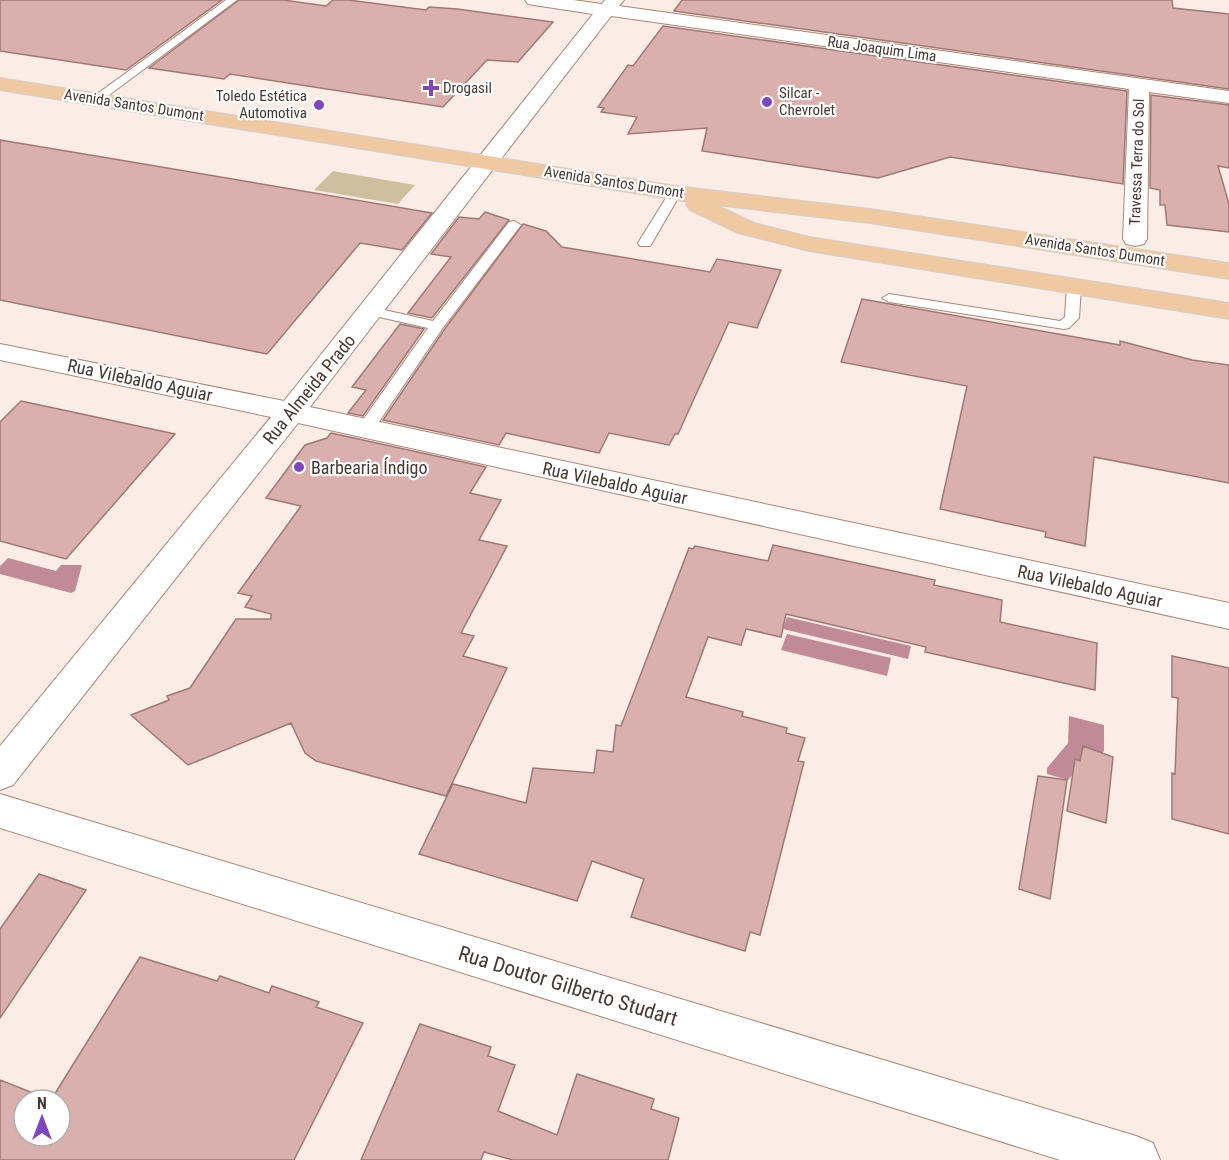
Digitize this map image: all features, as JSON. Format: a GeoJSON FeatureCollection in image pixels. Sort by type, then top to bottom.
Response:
{"type":"FeatureCollection","features":[{"type":"Feature","properties":{"kind":"main road","name":"Avenida Santos Dumont"},"geometry":{"type":"LineString","coordinates":[[0,84],[675,193],[870,216],[1229,271]]}},
{"type":"Feature","properties":{"kind":"main road"},"geometry":{"type":"LineString","coordinates":[[675,193],[787,190],[1135,239],[1229,249]]}},
{"type":"Feature","properties":{"kind":"main road"},"geometry":{"type":"LineString","coordinates":[[675,193],[746,228],[809,244],[1229,311]]}},
{"type":"Feature","properties":{"kind":"main road"},"geometry":{"type":"LineString","coordinates":[[707,209],[1169,285],[1229,292]]}},
{"type":"Feature","properties":{"kind":"street","name":"Rua Joaquim Lima"},"geometry":{"type":"LineString","coordinates":[[534,0],[611,4],[1229,97]]}},
{"type":"Feature","properties":{"kind":"street","name":"Rua Almeida Prado"},"geometry":{"type":"LineString","coordinates":[[0,774],[291,412],[611,4]]}},
{"type":"Feature","properties":{"kind":"street","name":"Travessa Terra do Sol"},"geometry":{"type":"LineString","coordinates":[[1135,239],[1139,85]]}},
{"type":"Feature","properties":{"kind":"street","name":"Rua Vilebaldo Aguiar"},"geometry":{"type":"LineString","coordinates":[[0,352],[366,428],[1229,616]]}},
{"type":"Feature","properties":{"kind":"street","name":"Rua Doutor Gilberto Studart"},"geometry":{"type":"LineString","coordinates":[[0,811],[1136,1160]]}},
{"type":"Feature","properties":{"kind":"lane"},"geometry":{"type":"LineString","coordinates":[[97,99],[232,0]]}},
{"type":"Feature","properties":{"kind":"lane"},"geometry":{"type":"LineString","coordinates":[[645,243],[675,193]]}},
{"type":"Feature","properties":{"kind":"lane"},"geometry":{"type":"LineString","coordinates":[[366,428],[438,326],[514,225]]}},
{"type":"Feature","properties":{"kind":"lane"},"geometry":{"type":"LineString","coordinates":[[889,298],[1064,325],[1072,318],[1074,286]]}},
{"type":"Feature","properties":{"kind":"lane"},"geometry":{"type":"LineString","coordinates":[[371,311],[438,326]]}},
{"type":"Feature","properties":{"kind":"shaded area"},"geometry":{"type":"Polygon","coordinates":[[[333,171],[415,185],[398,204],[314,190],[333,171]]]}},
{"type":"Feature","properties":{"kind":"shaded area"},"geometry":{"type":"Polygon","coordinates":[[[8,558],[56,571],[61,565],[82,565],[75,591],[71,593],[0,574],[0,566],[8,558]]]}},
{"type":"Feature","properties":{"kind":"shaded area"},"geometry":{"type":"Polygon","coordinates":[[[787,617],[911,646],[908,659],[783,629],[787,617]]]}},
{"type":"Feature","properties":{"kind":"shaded area"},"geometry":{"type":"Polygon","coordinates":[[[787,634],[891,658],[887,676],[781,650],[787,634]]]}},
{"type":"Feature","properties":{"kind":"shaded area"},"geometry":{"type":"Polygon","coordinates":[[[1069,716],[1104,725],[1104,751],[1084,776],[1073,774],[1068,780],[1047,774],[1047,768],[1068,743],[1069,716]]]}},
{"type":"Feature","properties":{"kind":"building"},"geometry":{"type":"Polygon","coordinates":[[[0,0],[222,0],[126,70],[0,51],[0,0]]]}},
{"type":"Feature","properties":{"kind":"building"},"geometry":{"type":"Polygon","coordinates":[[[239,0],[283,0],[326,6],[333,0],[348,0],[426,10],[429,7],[457,9],[553,22],[518,62],[487,60],[443,107],[230,74],[224,79],[149,68],[239,0]]]}},
{"type":"Feature","properties":{"kind":"building"},"geometry":{"type":"Polygon","coordinates":[[[682,0],[1172,0],[1173,8],[1229,14],[1229,89],[674,11],[682,0]]]}},
{"type":"Feature","properties":{"kind":"building","name":"Silcar - Chevrolet"},"geometry":{"type":"Polygon","coordinates":[[[663,26],[1127,91],[1123,184],[950,157],[878,178],[702,151],[707,128],[628,134],[637,117],[601,112],[604,108],[598,107],[628,65],[633,66],[663,26]]]}},
{"type":"Feature","properties":{"kind":"building"},"geometry":{"type":"Polygon","coordinates":[[[1151,95],[1229,105],[1229,168],[1218,166],[1229,204],[1229,232],[1167,225],[1165,205],[1160,205],[1160,190],[1150,188],[1151,95]]]}},
{"type":"Feature","properties":{"kind":"building"},"geometry":{"type":"Polygon","coordinates":[[[0,140],[432,213],[402,250],[360,243],[267,354],[0,300],[0,140]]]}},
{"type":"Feature","properties":{"kind":"building"},"geometry":{"type":"Polygon","coordinates":[[[485,212],[509,220],[432,318],[408,313],[451,257],[431,254],[459,217],[479,219],[485,212]]]}},
{"type":"Feature","properties":{"kind":"building"},"geometry":{"type":"Polygon","coordinates":[[[523,224],[546,231],[562,247],[710,272],[717,259],[781,270],[757,328],[729,322],[678,434],[675,434],[669,445],[609,433],[599,453],[506,433],[499,445],[383,420],[444,330],[523,224]]]}},
{"type":"Feature","properties":{"kind":"building"},"geometry":{"type":"Polygon","coordinates":[[[862,299],[1120,345],[1120,341],[1192,360],[1229,365],[1229,483],[1094,457],[1085,546],[1045,537],[1046,532],[940,509],[967,386],[841,362],[862,299]]]}},
{"type":"Feature","properties":{"kind":"building"},"geometry":{"type":"Polygon","coordinates":[[[400,324],[424,329],[363,416],[348,413],[366,390],[352,387],[400,324]]]}},
{"type":"Feature","properties":{"kind":"building"},"geometry":{"type":"Polygon","coordinates":[[[21,401],[175,434],[66,559],[0,541],[0,422],[21,401]]]}},
{"type":"Feature","properties":{"kind":"building"},"geometry":{"type":"Polygon","coordinates":[[[331,433],[486,467],[470,493],[501,500],[479,540],[507,546],[461,633],[474,636],[463,656],[507,668],[446,796],[316,761],[305,753],[291,723],[188,765],[131,715],[169,700],[167,696],[190,688],[236,619],[271,619],[271,614],[245,607],[252,596],[238,593],[301,506],[266,498],[305,445],[327,438],[331,433]]]}},
{"type":"Feature","properties":{"kind":"building"},"geometry":{"type":"Polygon","coordinates":[[[773,545],[935,580],[934,585],[1002,600],[1000,622],[1097,643],[1095,690],[925,652],[926,647],[786,614],[781,637],[746,629],[741,645],[708,637],[686,697],[743,712],[742,716],[787,728],[786,733],[805,738],[798,761],[804,762],[760,935],[750,932],[745,951],[631,917],[644,879],[592,861],[577,901],[419,854],[453,784],[526,803],[533,768],[594,773],[597,750],[613,752],[616,725],[621,726],[689,548],[693,549],[695,546],[768,561],[773,545]]]}},
{"type":"Feature","properties":{"kind":"building"},"geometry":{"type":"Polygon","coordinates":[[[1172,656],[1229,668],[1229,834],[1172,819],[1172,773],[1175,774],[1178,698],[1172,697],[1172,656]]]}},
{"type":"Feature","properties":{"kind":"building"},"geometry":{"type":"Polygon","coordinates":[[[1083,746],[1113,757],[1106,823],[1067,811],[1075,759],[1080,761],[1083,746]]]}},
{"type":"Feature","properties":{"kind":"building"},"geometry":{"type":"Polygon","coordinates":[[[1038,776],[1067,780],[1050,899],[1019,889],[1038,776]]]}},
{"type":"Feature","properties":{"kind":"building"},"geometry":{"type":"Polygon","coordinates":[[[39,874],[86,890],[0,1018],[0,929],[39,874]]]}},
{"type":"Feature","properties":{"kind":"building"},"geometry":{"type":"Polygon","coordinates":[[[140,957],[217,981],[220,976],[269,993],[272,986],[319,1002],[316,1007],[363,1023],[294,1160],[0,1160],[0,1080],[20,1088],[12,1088],[12,1148],[72,1148],[72,1088],[58,1088],[140,957]]]}},
{"type":"Feature","properties":{"kind":"building"},"geometry":{"type":"Polygon","coordinates":[[[420,1024],[491,1047],[488,1056],[515,1065],[498,1111],[557,1135],[577,1074],[654,1099],[651,1109],[679,1118],[668,1160],[513,1160],[484,1152],[481,1160],[361,1160],[420,1024]]]}},
{"type":"Feature","properties":{"kind":"place","name":"Drogasil"},"geometry":{"type":"Point","coordinates":[431,88]}},
{"type":"Feature","properties":{"kind":"place","name":"Silcar - Chevrolet"},"geometry":{"type":"Point","coordinates":[767,102]}},
{"type":"Feature","properties":{"kind":"place","name":"Toledo Estética Automotiva"},"geometry":{"type":"Point","coordinates":[319,105]}},
{"type":"Feature","properties":{"kind":"place","name":"Barbearia Índigo"},"geometry":{"type":"Point","coordinates":[299,467]}}]}
